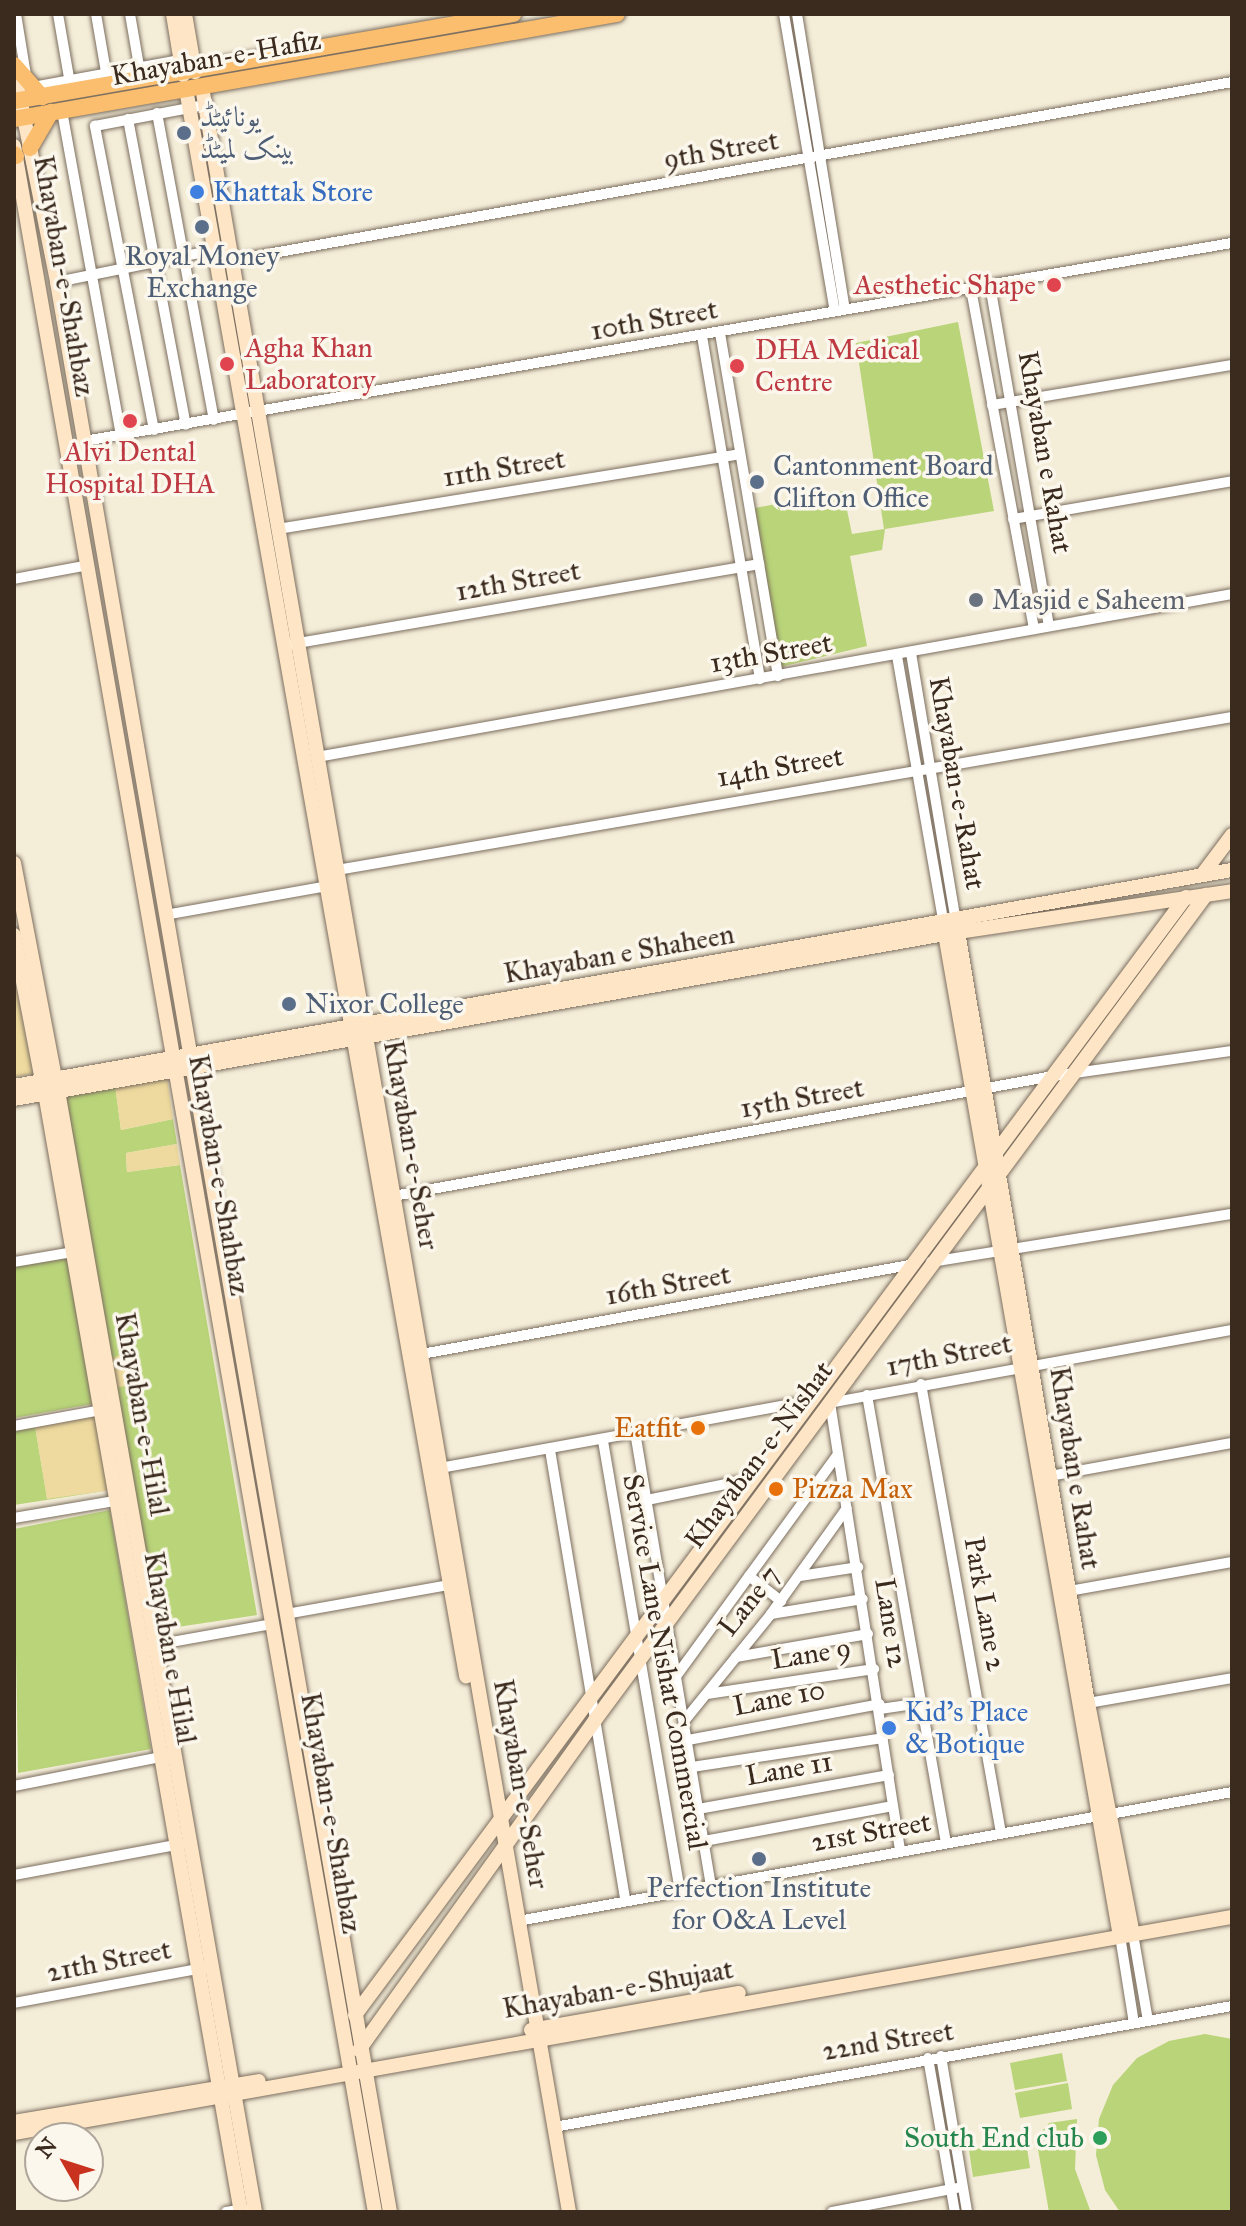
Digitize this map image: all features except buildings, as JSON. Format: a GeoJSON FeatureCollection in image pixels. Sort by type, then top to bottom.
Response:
{"type":"FeatureCollection","features":[{"type":"Feature","properties":{"kind":"main road","name":"Khayaban-e-Hafiz"},"geometry":{"type":"LineString","coordinates":[[19,118],[57,112],[190,73],[513,14]]}},
{"type":"Feature","properties":{"kind":"main road","name":"Khayaban-e-Hafiz"},"geometry":{"type":"LineString","coordinates":[[17,100],[26,79],[190,73],[491,36],[617,14]]}},
{"type":"Feature","properties":{"kind":"main road"},"geometry":{"type":"LineString","coordinates":[[488,18],[491,36]]}},
{"type":"Feature","properties":{"kind":"main road"},"geometry":{"type":"LineString","coordinates":[[18,151],[57,112]]}},
{"type":"Feature","properties":{"kind":"street"},"geometry":{"type":"LineString","coordinates":[[16,14],[26,79],[101,78],[139,66],[190,73],[173,14]]}},
{"type":"Feature","properties":{"kind":"street"},"geometry":{"type":"LineString","coordinates":[[58,14],[69,78]]}},
{"type":"Feature","properties":{"kind":"street"},"geometry":{"type":"LineString","coordinates":[[96,14],[101,78]]}},
{"type":"Feature","properties":{"kind":"street"},"geometry":{"type":"LineString","coordinates":[[130,14],[139,66]]}},
{"type":"Feature","properties":{"kind":"street","name":"Khayaban-e-Seher"},"geometry":{"type":"LineString","coordinates":[[185,14],[190,73],[334,880],[497,1827],[569,2212]]}},
{"type":"Feature","properties":{"kind":"street"},"geometry":{"type":"LineString","coordinates":[[784,14],[840,310]]}},
{"type":"Feature","properties":{"kind":"street"},"geometry":{"type":"LineString","coordinates":[[797,14],[840,310]]}},
{"type":"Feature","properties":{"kind":"street","name":"Khayaban-e-Shahbaz"},"geometry":{"type":"LineString","coordinates":[[26,79],[17,100],[18,151],[171,1057],[272,1624],[390,2212]]}},
{"type":"Feature","properties":{"kind":"street","name":"9th Street"},"geometry":{"type":"LineString","coordinates":[[57,282],[183,257],[223,255],[809,159],[1232,82]]}},
{"type":"Feature","properties":{"kind":"street"},"geometry":{"type":"LineString","coordinates":[[154,430],[95,126],[197,106]]}},
{"type":"Feature","properties":{"kind":"street"},"geometry":{"type":"LineString","coordinates":[[57,112],[95,274],[121,435]]}},
{"type":"Feature","properties":{"kind":"street"},"geometry":{"type":"LineString","coordinates":[[157,113],[214,420]]}},
{"type":"Feature","properties":{"kind":"street"},"geometry":{"type":"LineString","coordinates":[[128,119],[186,425]]}},
{"type":"Feature","properties":{"kind":"street","name":"Khayaban-e-Shahbaz"},"geometry":{"type":"LineString","coordinates":[[18,151],[57,282],[355,2015],[375,2212]]}},
{"type":"Feature","properties":{"kind":"street","name":"10th Street"},"geometry":{"type":"LineString","coordinates":[[84,441],[1232,243]]}},
{"type":"Feature","properties":{"kind":"street","name":"Khayaban e Rahat"},"geometry":{"type":"LineString","coordinates":[[990,285],[1049,626]]}},
{"type":"Feature","properties":{"kind":"street"},"geometry":{"type":"LineString","coordinates":[[971,289],[1034,629]]}},
{"type":"Feature","properties":{"kind":"street"},"geometry":{"type":"LineString","coordinates":[[720,333],[778,676]]}},
{"type":"Feature","properties":{"kind":"street"},"geometry":{"type":"LineString","coordinates":[[702,336],[760,679]]}},
{"type":"Feature","properties":{"kind":"street"},"geometry":{"type":"LineString","coordinates":[[992,405],[1232,365]]}},
{"type":"Feature","properties":{"kind":"street","name":"Khayaban-e-Seher"},"geometry":{"type":"LineString","coordinates":[[251,414],[278,529],[291,644],[317,757],[334,880]]}},
{"type":"Feature","properties":{"kind":"street","name":"11th Street"},"geometry":{"type":"LineString","coordinates":[[278,529],[739,454]]}},
{"type":"Feature","properties":{"kind":"street"},"geometry":{"type":"LineString","coordinates":[[1013,519],[1232,481]]}},
{"type":"Feature","properties":{"kind":"street","name":"12th Street"},"geometry":{"type":"LineString","coordinates":[[291,644],[759,564]]}},
{"type":"Feature","properties":{"kind":"street"},"geometry":{"type":"LineString","coordinates":[[14,579],[89,565]]}},
{"type":"Feature","properties":{"kind":"street","name":"13th Street"},"geometry":{"type":"LineString","coordinates":[[317,757],[1232,594]]}},
{"type":"Feature","properties":{"kind":"street","name":"Khayaban-e-Rahat"},"geometry":{"type":"LineString","coordinates":[[911,653],[931,765],[951,928]]}},
{"type":"Feature","properties":{"kind":"street","name":"Khayaban-e-Rahat"},"geometry":{"type":"LineString","coordinates":[[897,656],[914,768],[951,928]]}},
{"type":"Feature","properties":{"kind":"street","name":"14th Street"},"geometry":{"type":"LineString","coordinates":[[165,915],[914,768],[1232,717]]}},
{"type":"Feature","properties":{"kind":"street"},"geometry":{"type":"LineString","coordinates":[[1202,875],[1232,835]]}},
{"type":"Feature","properties":{"kind":"street"},"geometry":{"type":"LineString","coordinates":[[14,863],[18,915],[80,1250],[14,1262]]}},
{"type":"Feature","properties":{"kind":"street","name":"Khayaban e Shaheen"},"geometry":{"type":"LineString","coordinates":[[14,1086],[50,1086],[174,1073],[359,1033],[951,928],[1229,867]]}},
{"type":"Feature","properties":{"kind":"street","name":"Khayaban e Shaheen"},"geometry":{"type":"LineString","coordinates":[[951,928],[1232,891]]}},
{"type":"Feature","properties":{"kind":"street","name":"Khayaban-e-Nishat"},"geometry":{"type":"LineString","coordinates":[[355,2015],[755,1478],[810,1399],[913,1264],[993,1174],[1073,1074],[1206,895]]}},
{"type":"Feature","properties":{"kind":"street"},"geometry":{"type":"LineString","coordinates":[[998,1152],[1186,897]]}},
{"type":"Feature","properties":{"kind":"street","name":"Khayaban e Rahat"},"geometry":{"type":"LineString","coordinates":[[951,928],[1102,1815],[1148,2021]]}},
{"type":"Feature","properties":{"kind":"street"},"geometry":{"type":"LineString","coordinates":[[14,935],[50,1086]]}},
{"type":"Feature","properties":{"kind":"street","name":"Khayaban e Shaheen"},"geometry":{"type":"LineString","coordinates":[[14,1099],[50,1086],[171,1057],[359,1033]]}},
{"type":"Feature","properties":{"kind":"street","name":"15th Street"},"geometry":{"type":"LineString","coordinates":[[387,1197],[1053,1076],[1232,1051]]}},
{"type":"Feature","properties":{"kind":"street","name":"Khayaban e Rahat"},"geometry":{"type":"LineString","coordinates":[[981,1091],[998,1152],[993,1174]]}},
{"type":"Feature","properties":{"kind":"street","name":"Khayaban-e-Nishat"},"geometry":{"type":"LineString","coordinates":[[359,2065],[595,1720],[936,1261],[993,1174]]}},
{"type":"Feature","properties":{"kind":"street"},"geometry":{"type":"LineString","coordinates":[[1006,1251],[1232,1214]]}},
{"type":"Feature","properties":{"kind":"street","name":"Khayaban e Hilal"},"geometry":{"type":"LineString","coordinates":[[80,1250],[169,1755]]}},
{"type":"Feature","properties":{"kind":"street","name":"16th Street"},"geometry":{"type":"LineString","coordinates":[[415,1355],[913,1264],[1006,1251]]}},
{"type":"Feature","properties":{"kind":"street","name":"17th Street"},"geometry":{"type":"LineString","coordinates":[[440,1468],[603,1441],[635,1432],[810,1399],[830,1403],[1025,1365],[1232,1330]]}},
{"type":"Feature","properties":{"kind":"street","name":"Khayaban-e-Seher"},"geometry":{"type":"LineString","coordinates":[[415,1355],[440,1468],[455,1584]]}},
{"type":"Feature","properties":{"kind":"street","name":"Khayaban e Rahat"},"geometry":{"type":"LineString","coordinates":[[1025,1365],[1050,1476],[1088,1703],[1102,1815]]}},
{"type":"Feature","properties":{"kind":"street","name":"Park Lane 2"},"geometry":{"type":"LineString","coordinates":[[921,1384],[1001,1833]]}},
{"type":"Feature","properties":{"kind":"street"},"geometry":{"type":"LineString","coordinates":[[867,1395],[946,1843]]}},
{"type":"Feature","properties":{"kind":"street","name":"Lane 12"},"geometry":{"type":"LineString","coordinates":[[830,1403],[900,1850]]}},
{"type":"Feature","properties":{"kind":"street"},"geometry":{"type":"LineString","coordinates":[[14,1426],[107,1409]]}},
{"type":"Feature","properties":{"kind":"street"},"geometry":{"type":"LineString","coordinates":[[635,1432],[711,1885]]}},
{"type":"Feature","properties":{"kind":"street","name":"Service Lane Nishat Commercial"},"geometry":{"type":"LineString","coordinates":[[603,1441],[680,1891]]}},
{"type":"Feature","properties":{"kind":"street"},"geometry":{"type":"LineString","coordinates":[[1050,1476],[1232,1443]]}},
{"type":"Feature","properties":{"kind":"street"},"geometry":{"type":"LineString","coordinates":[[550,1450],[625,1900]]}},
{"type":"Feature","properties":{"kind":"street"},"geometry":{"type":"LineString","coordinates":[[677,1675],[838,1454]]}},
{"type":"Feature","properties":{"kind":"street"},"geometry":{"type":"LineString","coordinates":[[647,1500],[755,1478]]}},
{"type":"Feature","properties":{"kind":"street"},"geometry":{"type":"LineString","coordinates":[[14,1518],[124,1499]]}},
{"type":"Feature","properties":{"kind":"street","name":"Lane 7"},"geometry":{"type":"LineString","coordinates":[[685,1720],[781,1601],[847,1508]]}},
{"type":"Feature","properties":{"kind":"street"},"geometry":{"type":"LineString","coordinates":[[1069,1591],[1232,1562]]}},
{"type":"Feature","properties":{"kind":"street"},"geometry":{"type":"LineString","coordinates":[[800,1576],[858,1567]]}},
{"type":"Feature","properties":{"kind":"street"},"geometry":{"type":"LineString","coordinates":[[749,1576],[781,1601]]}},
{"type":"Feature","properties":{"kind":"street"},"geometry":{"type":"LineString","coordinates":[[286,1614],[455,1584]]}},
{"type":"Feature","properties":{"kind":"street"},"geometry":{"type":"LineString","coordinates":[[771,1614],[863,1599]]}},
{"type":"Feature","properties":{"kind":"street"},"geometry":{"type":"LineString","coordinates":[[150,1646],[272,1624]]}},
{"type":"Feature","properties":{"kind":"street"},"geometry":{"type":"LineString","coordinates":[[736,1657],[868,1634]]}},
{"type":"Feature","properties":{"kind":"street","name":"Lane 9"},"geometry":{"type":"LineString","coordinates":[[707,1694],[874,1669]]}},
{"type":"Feature","properties":{"kind":"street"},"geometry":{"type":"LineString","coordinates":[[1088,1703],[1232,1678]]}},
{"type":"Feature","properties":{"kind":"street","name":"Lane 10"},"geometry":{"type":"LineString","coordinates":[[688,1740],[880,1707],[921,1703]]}},
{"type":"Feature","properties":{"kind":"street"},"geometry":{"type":"LineString","coordinates":[[692,1767],[883,1738]]}},
{"type":"Feature","properties":{"kind":"street"},"geometry":{"type":"LineString","coordinates":[[14,1786],[169,1755],[206,1968],[243,2211]]}},
{"type":"Feature","properties":{"kind":"street","name":"Lane 11"},"geometry":{"type":"LineString","coordinates":[[698,1809],[889,1775]]}},
{"type":"Feature","properties":{"kind":"street","name":"21st Street"},"geometry":{"type":"LineString","coordinates":[[518,1921],[1232,1792]]}},
{"type":"Feature","properties":{"kind":"street"},"geometry":{"type":"LineString","coordinates":[[704,1841],[893,1806]]}},
{"type":"Feature","properties":{"kind":"street"},"geometry":{"type":"LineString","coordinates":[[14,1875],[184,1843]]}},
{"type":"Feature","properties":{"kind":"street","name":"Khayaban-e-Seher"},"geometry":{"type":"LineString","coordinates":[[502,1852],[518,1921],[561,2212]]}},
{"type":"Feature","properties":{"kind":"street","name":"Khayaban-e-Shujaat"},"geometry":{"type":"LineString","coordinates":[[359,2065],[1126,1930],[1232,1907]]}},
{"type":"Feature","properties":{"kind":"street","name":"Khayaban-e-Shujaat"},"geometry":{"type":"LineString","coordinates":[[1126,1930],[1232,1917]]}},
{"type":"Feature","properties":{"kind":"street","name":"Khayaban e Rahat"},"geometry":{"type":"LineString","coordinates":[[1126,1930],[1134,2023]]}},
{"type":"Feature","properties":{"kind":"street","name":"21th Street"},"geometry":{"type":"LineString","coordinates":[[14,2003],[206,1968]]}},
{"type":"Feature","properties":{"kind":"street","name":"22nd Street"},"geometry":{"type":"LineString","coordinates":[[554,2127],[1232,2006]]}},
{"type":"Feature","properties":{"kind":"street"},"geometry":{"type":"LineString","coordinates":[[941,2056],[967,2212]]}},
{"type":"Feature","properties":{"kind":"street"},"geometry":{"type":"LineString","coordinates":[[928,2058],[955,2212]]}},
{"type":"Feature","properties":{"kind":"street"},"geometry":{"type":"LineString","coordinates":[[14,2133],[359,2065]]}},
{"type":"Feature","properties":{"kind":"street"},"geometry":{"type":"LineString","coordinates":[[14,2122],[225,2091]]}},
{"type":"Feature","properties":{"kind":"street"},"geometry":{"type":"LineString","coordinates":[[832,2212],[963,2187]]}},
{"type":"Feature","properties":{"kind":"green space"},"geometry":{"type":"Polygon","coordinates":[[[958,322],[994,511],[885,529],[882,550],[850,556],[867,646],[780,667],[755,508],[843,491],[852,534],[884,529],[856,343],[958,322]]]}},
{"type":"Feature","properties":{"kind":"green space"},"geometry":{"type":"Polygon","coordinates":[[[115,1085],[121,1130],[173,1119],[177,1144],[126,1153],[127,1172],[180,1165],[257,1615],[164,1629],[158,1624],[62,1093],[115,1085]]]}},
{"type":"Feature","properties":{"kind":"green space"},"geometry":{"type":"Polygon","coordinates":[[[71,1255],[92,1404],[14,1418],[14,1266],[71,1255]]]}},
{"type":"Feature","properties":{"kind":"green space"},"geometry":{"type":"Polygon","coordinates":[[[35,1426],[47,1498],[111,1490],[14,1505],[14,1429],[35,1426]]]}},
{"type":"Feature","properties":{"kind":"green space"},"geometry":{"type":"Polygon","coordinates":[[[110,1510],[151,1749],[18,1773],[14,1529],[110,1510]]]}},
{"type":"Feature","properties":{"kind":"green space"},"geometry":{"type":"Polygon","coordinates":[[[1205,2034],[1232,2039],[1232,2212],[1120,2212],[1105,2190],[1096,2155],[1099,2119],[1113,2085],[1137,2058],[1169,2041],[1205,2034]]]}},
{"type":"Feature","properties":{"kind":"green space"},"geometry":{"type":"Polygon","coordinates":[[[1062,2053],[1067,2081],[1015,2090],[1010,2063],[1062,2053]]]}},
{"type":"Feature","properties":{"kind":"green space"},"geometry":{"type":"Polygon","coordinates":[[[1068,2083],[1072,2109],[1020,2118],[1015,2093],[1068,2083]]]}},
{"type":"Feature","properties":{"kind":"green space"},"geometry":{"type":"Polygon","coordinates":[[[1077,2119],[1075,2169],[1090,2210],[1049,2212],[1036,2138],[1049,2123],[1077,2119]]]}},
{"type":"Feature","properties":{"kind":"green space"},"geometry":{"type":"Polygon","coordinates":[[[1026,2141],[1030,2168],[973,2177],[969,2150],[1026,2141]]]}},
{"type":"Feature","properties":{"kind":"sand"},"geometry":{"type":"Polygon","coordinates":[[[14,976],[33,1074],[14,1077],[14,976]]]}},
{"type":"Feature","properties":{"kind":"sand"},"geometry":{"type":"Polygon","coordinates":[[[167,1078],[173,1119],[121,1130],[115,1085],[167,1078]]]}},
{"type":"Feature","properties":{"kind":"sand"},"geometry":{"type":"Polygon","coordinates":[[[177,1144],[180,1165],[127,1172],[126,1153],[177,1144]]]}},
{"type":"Feature","properties":{"kind":"sand"},"geometry":{"type":"Polygon","coordinates":[[[133,1347],[139,1358],[137,1384],[115,1388],[107,1353],[114,1358],[133,1347]]]}},
{"type":"Feature","properties":{"kind":"sand"},"geometry":{"type":"Polygon","coordinates":[[[99,1413],[111,1490],[47,1499],[35,1426],[99,1413]]]}},
{"type":"Feature","properties":{"kind":"place","name":"یونائیٹڈ بینک لمیٹڈ"},"geometry":{"type":"Point","coordinates":[184,133]}},
{"type":"Feature","properties":{"kind":"place","name":"Khattak Store"},"geometry":{"type":"Point","coordinates":[197,192]}},
{"type":"Feature","properties":{"kind":"place","name":"Royal Money Exchange"},"geometry":{"type":"Point","coordinates":[202,227]}},
{"type":"Feature","properties":{"kind":"place","name":"Aesthetic Shape"},"geometry":{"type":"Point","coordinates":[1054,285]}},
{"type":"Feature","properties":{"kind":"place","name":"Agha Khan Laboratory"},"geometry":{"type":"Point","coordinates":[227,364]}},
{"type":"Feature","properties":{"kind":"place","name":"DHA Medical Centre"},"geometry":{"type":"Point","coordinates":[737,366]}},
{"type":"Feature","properties":{"kind":"place","name":"Alvi Dental Hospital DHA"},"geometry":{"type":"Point","coordinates":[130,421]}},
{"type":"Feature","properties":{"kind":"place","name":"Cantonment Board Clifton Office"},"geometry":{"type":"Point","coordinates":[757,482]}},
{"type":"Feature","properties":{"kind":"place","name":"Masjid e Saheem"},"geometry":{"type":"Point","coordinates":[976,600]}},
{"type":"Feature","properties":{"kind":"place","name":"Nixor College"},"geometry":{"type":"Point","coordinates":[289,1004]}},
{"type":"Feature","properties":{"kind":"place","name":"Eatfit"},"geometry":{"type":"Point","coordinates":[698,1428]}},
{"type":"Feature","properties":{"kind":"place","name":"Pizza Max"},"geometry":{"type":"Point","coordinates":[776,1489]}},
{"type":"Feature","properties":{"kind":"place","name":"Kid's Place & Botique"},"geometry":{"type":"Point","coordinates":[889,1728]}},
{"type":"Feature","properties":{"kind":"place","name":"Perfection Institute for O&A Level"},"geometry":{"type":"Point","coordinates":[759,1859]}},
{"type":"Feature","properties":{"kind":"place","name":"South End club"},"geometry":{"type":"Point","coordinates":[1100,2138]}}]}
